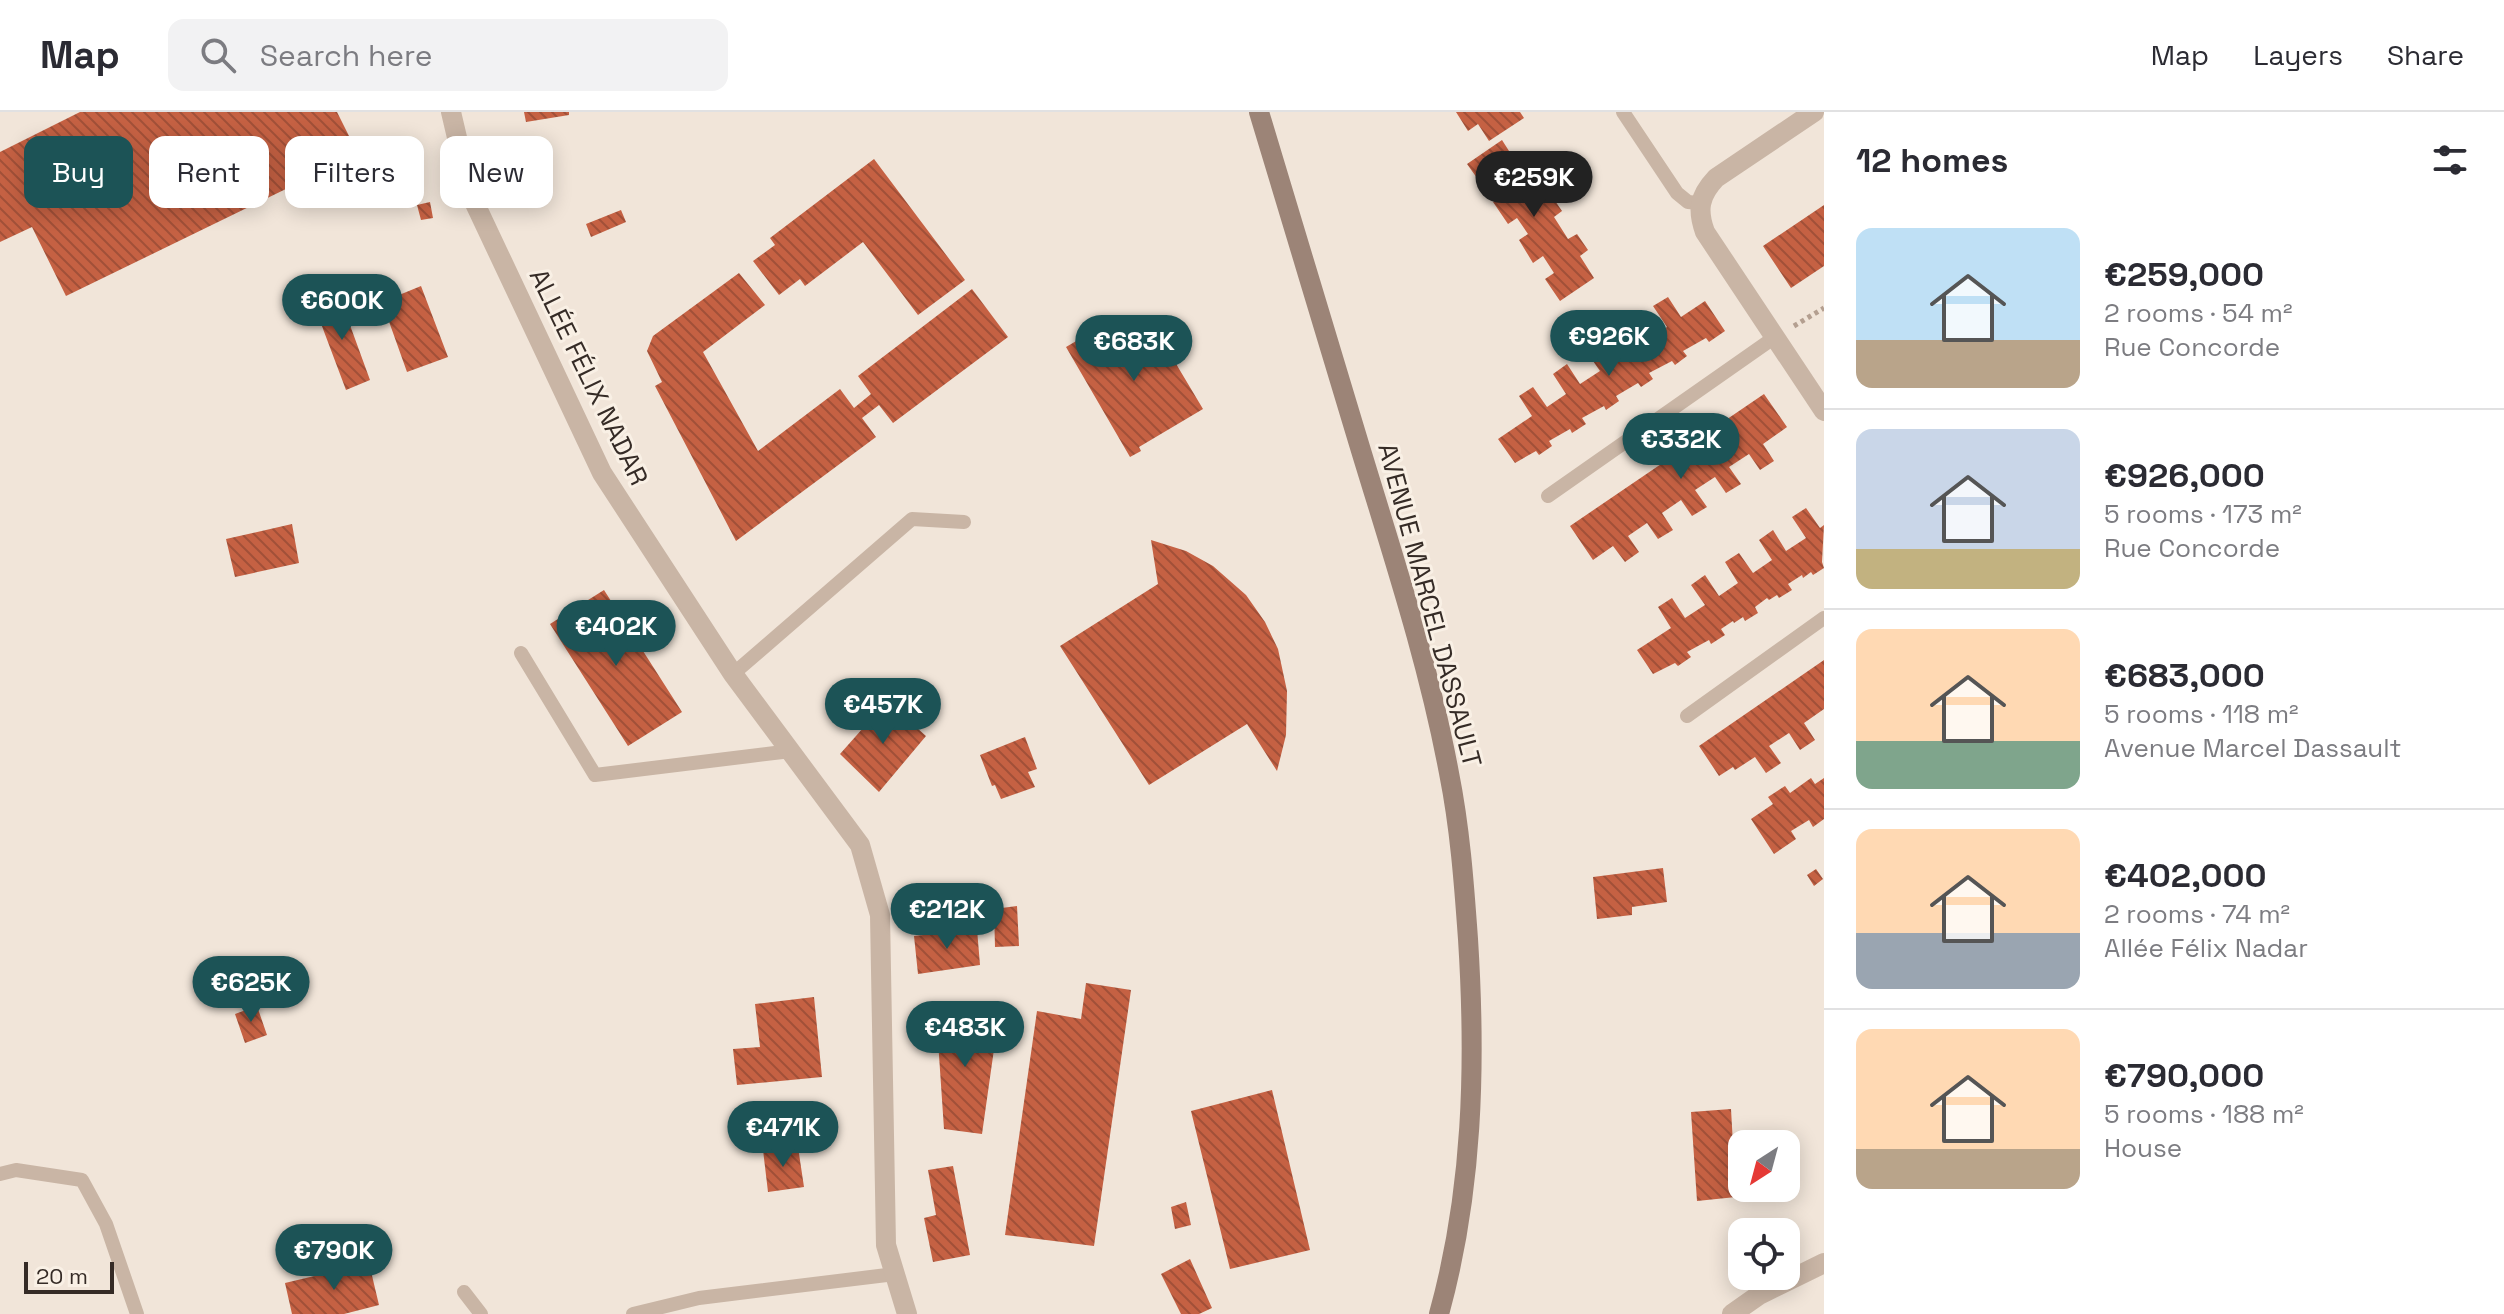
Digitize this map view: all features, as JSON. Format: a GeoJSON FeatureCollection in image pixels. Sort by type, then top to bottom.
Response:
{"type":"FeatureCollection","features":[{"type":"Feature","properties":{"kind":"main road","name":"AVENUE MARCEL DASSAULT"},"geometry":{"type":"LineString","coordinates":[[1259,112],[1408,604],[1435,708],[1454,799],[1465,891],[1473,1079],[1461,1210],[1439,1314]]}},
{"type":"Feature","properties":{"kind":"street","name":"ALLÉE FÉLIX NADAR"},"geometry":{"type":"LineString","coordinates":[[451,112],[470,193],[602,473],[733,674],[860,845],[880,915],[886,1245],[907,1314]]}},
{"type":"Feature","properties":{"kind":"street"},"geometry":{"type":"LineString","coordinates":[[1814,112],[1716,178],[1705,189],[1699,216],[1705,232],[1824,411]]}},
{"type":"Feature","properties":{"kind":"street"},"geometry":{"type":"LineString","coordinates":[[1732,1314],[1759,1295],[1824,1263]]}},
{"type":"Feature","properties":{"kind":"lane"},"geometry":{"type":"LineString","coordinates":[[1623,112],[1677,193],[1688,202],[1700,203]]}},
{"type":"Feature","properties":{"kind":"lane"},"geometry":{"type":"LineString","coordinates":[[1548,496],[1775,337]]}},
{"type":"Feature","properties":{"kind":"lane"},"geometry":{"type":"LineString","coordinates":[[733,674],[912,519],[964,522]]}},
{"type":"Feature","properties":{"kind":"lane"},"geometry":{"type":"LineString","coordinates":[[1687,716],[1824,618]]}},
{"type":"Feature","properties":{"kind":"lane"},"geometry":{"type":"LineString","coordinates":[[521,653],[595,775],[791,751]]}},
{"type":"Feature","properties":{"kind":"lane"},"geometry":{"type":"LineString","coordinates":[[0,1174],[16,1170],[82,1180],[106,1224],[137,1314]]}},
{"type":"Feature","properties":{"kind":"lane"},"geometry":{"type":"LineString","coordinates":[[633,1314],[699,1298],[895,1274]]}},
{"type":"Feature","properties":{"kind":"lane"},"geometry":{"type":"LineString","coordinates":[[464,1292],[481,1314]]}},
{"type":"Feature","properties":{"kind":"path"},"geometry":{"type":"LineString","coordinates":[[1775,337],[1824,308]]}},
{"type":"Feature","properties":{"kind":"building"},"geometry":{"type":"Polygon","coordinates":[[[80,112],[337,112],[349,136],[285,136],[285,190],[269,197],[269,136],[149,136],[149,208],[247,208],[66,296],[32,227],[0,242],[0,152],[24,140],[24,208],[133,208],[133,136],[32,136],[80,112]]]}},
{"type":"Feature","properties":{"kind":"building"},"geometry":{"type":"Polygon","coordinates":[[[524,112],[569,112],[569,115],[526,122],[524,112]]]}},
{"type":"Feature","properties":{"kind":"building"},"geometry":{"type":"Polygon","coordinates":[[[1456,112],[1520,112],[1524,118],[1489,141],[1478,124],[1468,131],[1456,112]]]}},
{"type":"Feature","properties":{"kind":"building"},"geometry":{"type":"Polygon","coordinates":[[[1502,140],[1516,162],[1525,156],[1536,173],[1528,179],[1542,201],[1551,195],[1562,211],[1554,217],[1568,239],[1577,234],[1588,250],[1580,256],[1594,278],[1560,301],[1545,279],[1554,273],[1543,256],[1533,263],[1519,240],[1528,234],[1517,218],[1508,224],[1493,202],[1502,196],[1491,179],[1482,185],[1467,164],[1502,140]]]}},
{"type":"Feature","properties":{"kind":"building"},"geometry":{"type":"Polygon","coordinates":[[[874,159],[965,280],[918,315],[863,242],[805,286],[800,279],[779,295],[753,261],[775,245],[770,238],[874,159]]]}},
{"type":"Feature","properties":{"kind":"building"},"geometry":{"type":"Polygon","coordinates":[[[430,202],[433,218],[421,220],[418,208],[424,208],[424,203],[430,202]]]}},
{"type":"Feature","properties":{"kind":"building"},"geometry":{"type":"Polygon","coordinates":[[[1824,205],[1824,266],[1791,288],[1763,246],[1824,205]]]}},
{"type":"Feature","properties":{"kind":"building"},"geometry":{"type":"Polygon","coordinates":[[[621,210],[626,222],[591,237],[586,224],[621,210]]]}},
{"type":"Feature","properties":{"kind":"building"},"geometry":{"type":"Polygon","coordinates":[[[739,273],[765,305],[703,352],[758,451],[840,389],[854,408],[871,394],[858,376],[972,289],[1008,337],[893,423],[879,405],[862,418],[876,437],[736,541],[655,386],[662,382],[647,351],[653,336],[739,273]]]}},
{"type":"Feature","properties":{"kind":"building"},"geometry":{"type":"Polygon","coordinates":[[[421,286],[448,357],[407,372],[382,302],[421,286]]]}},
{"type":"Feature","properties":{"kind":"building"},"geometry":{"type":"Polygon","coordinates":[[[339,295],[370,380],[346,390],[314,305],[339,295]]]}},
{"type":"Feature","properties":{"kind":"building"},"geometry":{"type":"Polygon","coordinates":[[[1668,297],[1681,317],[1705,301],[1725,331],[1709,342],[1706,338],[1683,351],[1687,356],[1675,365],[1672,361],[1649,373],[1653,379],[1641,387],[1638,383],[1616,396],[1619,401],[1606,410],[1604,406],[1582,418],[1586,424],[1549,441],[1552,446],[1539,455],[1536,451],[1515,463],[1498,439],[1532,416],[1519,396],[1533,387],[1547,407],[1566,394],[1553,374],[1567,364],[1580,384],[1600,371],[1586,351],[1601,342],[1614,362],[1633,349],[1620,329],[1634,319],[1648,339],[1667,327],[1653,306],[1668,297]]]}},
{"type":"Feature","properties":{"kind":"building"},"geometry":{"type":"Polygon","coordinates":[[[1119,316],[1135,345],[1157,332],[1203,409],[1139,447],[1141,451],[1130,457],[1066,347],[1119,316]]]}},
{"type":"Feature","properties":{"kind":"building"},"geometry":{"type":"Polygon","coordinates":[[[1764,394],[1787,427],[1763,444],[1774,461],[1760,470],[1749,454],[1729,467],[1741,484],[1726,493],[1715,477],[1695,490],[1707,507],[1692,516],[1681,500],[1662,513],[1673,530],[1658,539],[1647,523],[1628,536],[1639,552],[1625,562],[1613,546],[1593,560],[1570,526],[1764,394]]]}},
{"type":"Feature","properties":{"kind":"building"},"geometry":{"type":"Polygon","coordinates":[[[1806,508],[1820,528],[1824,525],[1824,568],[1813,575],[1811,572],[1803,578],[1802,575],[1788,584],[1792,590],[1779,598],[1777,595],[1769,600],[1767,598],[1755,607],[1758,613],[1745,621],[1743,617],[1733,621],[1721,629],[1725,635],[1711,644],[1709,640],[1687,652],[1691,657],[1678,666],[1675,663],[1653,674],[1637,650],[1671,628],[1658,607],[1672,598],[1685,618],[1705,605],[1691,585],[1705,575],[1719,596],[1738,583],[1725,562],[1739,553],[1753,573],[1772,560],[1759,540],[1773,530],[1786,551],[1806,538],[1792,517],[1806,508]]]}},
{"type":"Feature","properties":{"kind":"building"},"geometry":{"type":"Polygon","coordinates":[[[292,524],[299,563],[235,577],[226,539],[292,524]]]}},
{"type":"Feature","properties":{"kind":"building"},"geometry":{"type":"Polygon","coordinates":[[[1151,540],[1186,551],[1213,566],[1246,595],[1265,622],[1278,649],[1287,691],[1286,735],[1277,771],[1247,724],[1149,785],[1060,646],[1158,584],[1151,540]]]}},
{"type":"Feature","properties":{"kind":"building"},"geometry":{"type":"Polygon","coordinates":[[[604,590],[682,712],[628,746],[550,624],[604,590]]]}},
{"type":"Feature","properties":{"kind":"building"},"geometry":{"type":"Polygon","coordinates":[[[1824,660],[1824,709],[1804,723],[1815,740],[1800,750],[1789,733],[1769,746],[1781,763],[1766,773],[1755,757],[1719,776],[1699,746],[1824,660]]]}},
{"type":"Feature","properties":{"kind":"building"},"geometry":{"type":"Polygon","coordinates":[[[887,701],[926,736],[879,792],[840,754],[887,701]]]}},
{"type":"Feature","properties":{"kind":"building"},"geometry":{"type":"Polygon","coordinates":[[[1025,737],[1037,769],[1028,772],[1035,787],[1001,799],[995,785],[992,786],[980,755],[1025,737]]]}},
{"type":"Feature","properties":{"kind":"building"},"geometry":{"type":"Polygon","coordinates":[[[1811,778],[1815,784],[1824,778],[1824,819],[1813,827],[1809,820],[1791,831],[1796,839],[1774,854],[1751,819],[1773,804],[1768,797],[1785,786],[1790,793],[1811,778]]]}},
{"type":"Feature","properties":{"kind":"building"},"geometry":{"type":"Polygon","coordinates":[[[1663,868],[1667,902],[1632,907],[1632,915],[1597,919],[1593,877],[1663,868]]]}},
{"type":"Feature","properties":{"kind":"building"},"geometry":{"type":"Polygon","coordinates":[[[1816,869],[1823,879],[1814,886],[1807,875],[1816,869]]]}},
{"type":"Feature","properties":{"kind":"building"},"geometry":{"type":"Polygon","coordinates":[[[1017,906],[1019,946],[995,947],[994,909],[1017,906]]]}},
{"type":"Feature","properties":{"kind":"building"},"geometry":{"type":"Polygon","coordinates":[[[977,929],[980,965],[918,974],[914,936],[977,929]]]}},
{"type":"Feature","properties":{"kind":"building"},"geometry":{"type":"Polygon","coordinates":[[[287,966],[296,1002],[270,1008],[261,973],[287,966]]]}},
{"type":"Feature","properties":{"kind":"building"},"geometry":{"type":"Polygon","coordinates":[[[1086,983],[1131,990],[1094,1246],[1005,1235],[1037,1011],[1081,1019],[1086,983]]]}},
{"type":"Feature","properties":{"kind":"building"},"geometry":{"type":"Polygon","coordinates":[[[814,997],[822,1077],[737,1085],[733,1049],[760,1047],[755,1004],[814,997]]]}},
{"type":"Feature","properties":{"kind":"building"},"geometry":{"type":"Polygon","coordinates":[[[257,1006],[267,1035],[245,1043],[235,1014],[257,1006]]]}},
{"type":"Feature","properties":{"kind":"building"},"geometry":{"type":"Polygon","coordinates":[[[936,1011],[998,1021],[982,1134],[944,1129],[936,1011]]]}},
{"type":"Feature","properties":{"kind":"building"},"geometry":{"type":"Polygon","coordinates":[[[1272,1090],[1310,1250],[1230,1269],[1191,1111],[1272,1090]]]}},
{"type":"Feature","properties":{"kind":"building"},"geometry":{"type":"Polygon","coordinates":[[[1731,1109],[1728,1198],[1697,1201],[1691,1112],[1731,1109]]]}},
{"type":"Feature","properties":{"kind":"building"},"geometry":{"type":"Polygon","coordinates":[[[798,1147],[804,1187],[768,1192],[763,1150],[798,1147]]]}},
{"type":"Feature","properties":{"kind":"building"},"geometry":{"type":"Polygon","coordinates":[[[953,1166],[970,1255],[933,1262],[924,1218],[936,1215],[928,1170],[953,1166]]]}},
{"type":"Feature","properties":{"kind":"building"},"geometry":{"type":"Polygon","coordinates":[[[1186,1202],[1191,1225],[1175,1229],[1171,1207],[1186,1202]]]}},
{"type":"Feature","properties":{"kind":"building"},"geometry":{"type":"Polygon","coordinates":[[[1190,1259],[1212,1308],[1199,1314],[1181,1314],[1161,1274],[1190,1259]]]}},
{"type":"Feature","properties":{"kind":"building"},"geometry":{"type":"Polygon","coordinates":[[[369,1263],[379,1305],[344,1314],[292,1314],[285,1283],[369,1263]]]}}]}
